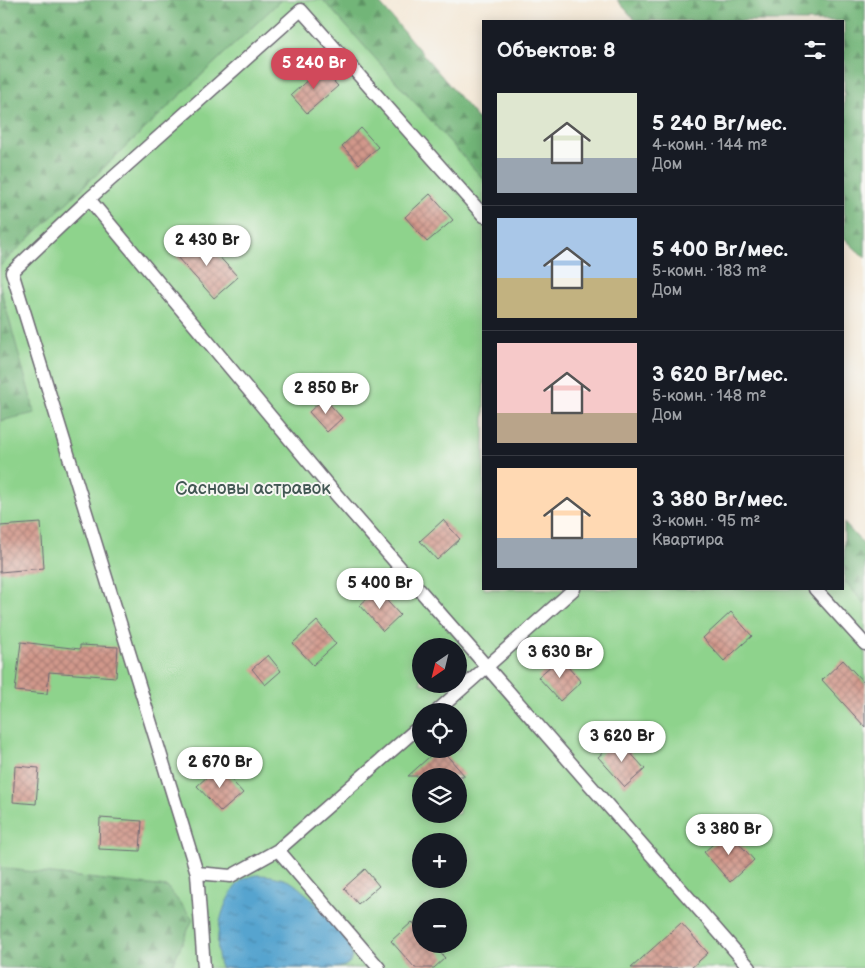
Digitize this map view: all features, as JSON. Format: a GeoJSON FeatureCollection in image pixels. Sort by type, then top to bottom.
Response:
{"type":"FeatureCollection","features":[{"type":"Feature","properties":{"kind":"lane"},"geometry":{"type":"LineString","coordinates":[[204,968],[197,873],[12,272],[89,199],[301,10],[482,214]]}},
{"type":"Feature","properties":{"kind":"lane"},"geometry":{"type":"LineString","coordinates":[[89,199],[327,484],[750,968]]}},
{"type":"Feature","properties":{"kind":"lane"},"geometry":{"type":"LineString","coordinates":[[446,703],[573,590]]}},
{"type":"Feature","properties":{"kind":"lane"},"geometry":{"type":"LineString","coordinates":[[817,590],[865,644]]}},
{"type":"Feature","properties":{"kind":"lane"},"geometry":{"type":"LineString","coordinates":[[197,873],[231,876],[278,850],[412,733]]}},
{"type":"Feature","properties":{"kind":"lane"},"geometry":{"type":"LineString","coordinates":[[278,850],[379,968]]}},
{"type":"Feature","properties":{"kind":"green space"},"geometry":{"type":"Polygon","coordinates":[[[0,0],[281,0],[0,266],[0,0]]]}},
{"type":"Feature","properties":{"kind":"green space","name":"Сасновы астравок"},"geometry":{"type":"Polygon","coordinates":[[[281,0],[323,0],[482,178],[482,590],[844,590],[844,580],[865,605],[865,968],[171,968],[193,919],[167,887],[0,868],[0,421],[35,413],[0,286],[0,266],[281,0]]]}},
{"type":"Feature","properties":{"kind":"green space"},"geometry":{"type":"Polygon","coordinates":[[[323,0],[377,0],[482,124],[482,178],[323,0]]]}},
{"type":"Feature","properties":{"kind":"green space"},"geometry":{"type":"Polygon","coordinates":[[[617,0],[865,0],[865,258],[844,238],[844,20],[635,20],[617,0]]]}},
{"type":"Feature","properties":{"kind":"green space"},"geometry":{"type":"Polygon","coordinates":[[[0,286],[36,414],[0,421],[0,286]]]}},
{"type":"Feature","properties":{"kind":"green space"},"geometry":{"type":"Polygon","coordinates":[[[844,523],[865,546],[865,605],[844,580],[844,523]]]}},
{"type":"Feature","properties":{"kind":"green space"},"geometry":{"type":"Polygon","coordinates":[[[0,868],[167,887],[193,919],[171,968],[0,968],[0,868]]]}},
{"type":"Feature","properties":{"kind":"water"},"geometry":{"type":"Polygon","coordinates":[[[257,875],[287,880],[308,896],[341,933],[348,945],[351,956],[349,963],[342,967],[330,968],[221,968],[218,957],[218,933],[224,909],[235,888],[242,880],[257,875]]]}},
{"type":"Feature","properties":{"kind":"building"},"geometry":{"type":"Polygon","coordinates":[[[321,68],[338,86],[307,113],[291,95],[321,68]]]}},
{"type":"Feature","properties":{"kind":"building"},"geometry":{"type":"Polygon","coordinates":[[[361,128],[378,147],[359,164],[342,146],[361,128]]]}},
{"type":"Feature","properties":{"kind":"building"},"geometry":{"type":"Polygon","coordinates":[[[430,194],[453,220],[427,242],[405,217],[430,194]]]}},
{"type":"Feature","properties":{"kind":"building"},"geometry":{"type":"Polygon","coordinates":[[[199,235],[238,277],[214,298],[176,256],[199,235]]]}},
{"type":"Feature","properties":{"kind":"building"},"geometry":{"type":"Polygon","coordinates":[[[324,398],[342,418],[327,432],[309,412],[324,398]]]}},
{"type":"Feature","properties":{"kind":"building"},"geometry":{"type":"Polygon","coordinates":[[[443,520],[460,539],[437,560],[420,541],[443,520]]]}},
{"type":"Feature","properties":{"kind":"building"},"geometry":{"type":"Polygon","coordinates":[[[41,523],[44,568],[0,572],[0,526],[41,523]]]}},
{"type":"Feature","properties":{"kind":"building"},"geometry":{"type":"Polygon","coordinates":[[[377,590],[400,615],[383,631],[360,605],[377,590]]]}},
{"type":"Feature","properties":{"kind":"building"},"geometry":{"type":"Polygon","coordinates":[[[731,612],[752,636],[724,661],[703,638],[731,612]]]}},
{"type":"Feature","properties":{"kind":"building"},"geometry":{"type":"Polygon","coordinates":[[[317,621],[336,644],[313,665],[293,643],[317,621]]]}},
{"type":"Feature","properties":{"kind":"building"},"geometry":{"type":"Polygon","coordinates":[[[21,642],[80,649],[80,645],[118,647],[116,677],[49,672],[47,694],[15,691],[21,642]]]}},
{"type":"Feature","properties":{"kind":"building"},"geometry":{"type":"Polygon","coordinates":[[[268,655],[281,671],[265,685],[252,669],[268,655]]]}},
{"type":"Feature","properties":{"kind":"building"},"geometry":{"type":"Polygon","coordinates":[[[560,658],[581,682],[560,701],[538,677],[560,658]]]}},
{"type":"Feature","properties":{"kind":"building"},"geometry":{"type":"Polygon","coordinates":[[[843,660],[865,684],[865,727],[822,680],[843,660]]]}},
{"type":"Feature","properties":{"kind":"building"},"geometry":{"type":"Polygon","coordinates":[[[618,739],[645,769],[625,787],[598,757],[618,739]]]}},
{"type":"Feature","properties":{"kind":"building"},"geometry":{"type":"Polygon","coordinates":[[[428,758],[449,758],[458,768],[417,768],[428,758]]]}},
{"type":"Feature","properties":{"kind":"building"},"geometry":{"type":"Polygon","coordinates":[[[15,766],[39,768],[36,804],[13,802],[15,766]]]}},
{"type":"Feature","properties":{"kind":"building"},"geometry":{"type":"Polygon","coordinates":[[[219,766],[243,793],[221,812],[197,786],[219,766]]]}},
{"type":"Feature","properties":{"kind":"building"},"geometry":{"type":"Polygon","coordinates":[[[100,818],[142,821],[140,851],[99,849],[100,818]]]}},
{"type":"Feature","properties":{"kind":"building"},"geometry":{"type":"Polygon","coordinates":[[[728,831],[754,860],[730,882],[704,852],[728,831]]]}},
{"type":"Feature","properties":{"kind":"building"},"geometry":{"type":"Polygon","coordinates":[[[365,869],[379,886],[358,904],[344,888],[365,869]]]}},
{"type":"Feature","properties":{"kind":"building"},"geometry":{"type":"Polygon","coordinates":[[[412,922],[412,953],[440,953],[445,958],[434,968],[415,968],[391,941],[412,922]]]}},
{"type":"Feature","properties":{"kind":"building"},"geometry":{"type":"Polygon","coordinates":[[[681,923],[708,953],[691,968],[631,968],[681,923]]]}}]}
